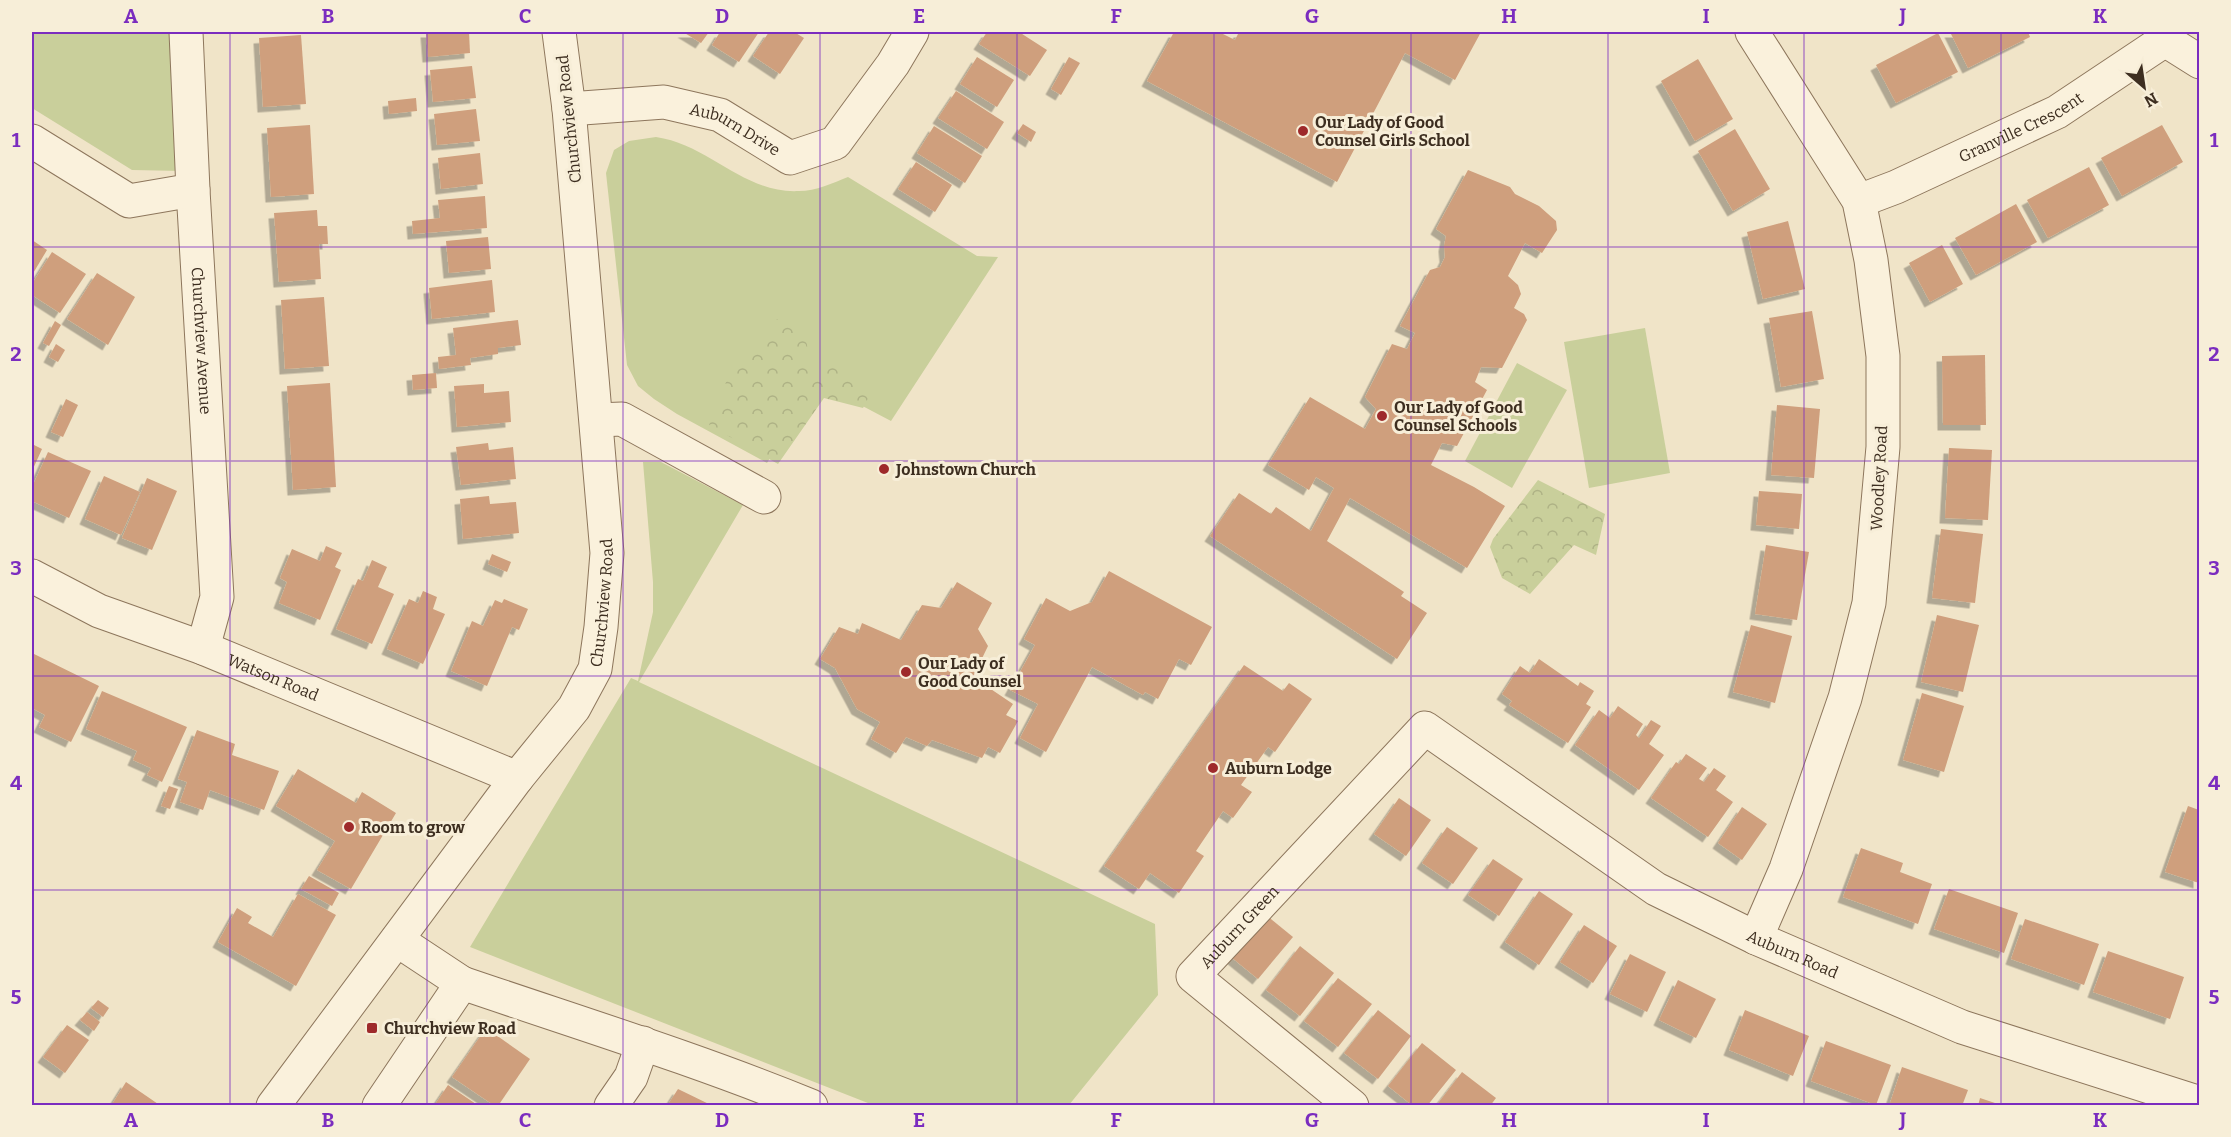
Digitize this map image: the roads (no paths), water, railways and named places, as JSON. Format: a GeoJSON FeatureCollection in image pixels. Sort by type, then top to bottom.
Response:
{"type":"FeatureCollection","features":[{"type":"Feature","properties":{"kind":"street","name":"Churchview Avenue"},"geometry":{"type":"LineString","coordinates":[[186,32],[217,597],[203,648]]}},
{"type":"Feature","properties":{"kind":"street","name":"Churchview Road"},"geometry":{"type":"LineString","coordinates":[[273,1106],[517,778],[574,708],[595,669],[607,553],[569,109],[559,32]]}},
{"type":"Feature","properties":{"kind":"street","name":"Auburn Drive"},"geometry":{"type":"LineString","coordinates":[[569,109],[664,102],[720,115],[790,158],[835,143],[893,64],[912,32]]}},
{"type":"Feature","properties":{"kind":"street","name":"Woodley Road"},"geometry":{"type":"LineString","coordinates":[[1752,32],[1859,201],[1871,260],[1883,356],[1883,447],[1869,603],[1845,698],[1786,869],[1756,938]]}},
{"type":"Feature","properties":{"kind":"street"},"geometry":{"type":"LineString","coordinates":[[2166,36],[2199,62]]}},
{"type":"Feature","properties":{"kind":"street","name":"Granville Crescent"},"geometry":{"type":"LineString","coordinates":[[1859,201],[1896,187],[2056,112],[2166,36]]}},
{"type":"Feature","properties":{"kind":"street"},"geometry":{"type":"LineString","coordinates":[[32,141],[129,201],[193,190]]}},
{"type":"Feature","properties":{"kind":"street"},"geometry":{"type":"LineString","coordinates":[[597,420],[622,418],[764,497]]}},
{"type":"Feature","properties":{"kind":"street","name":"Watson Road"},"geometry":{"type":"LineString","coordinates":[[32,576],[99,611],[203,648],[517,778]]}},
{"type":"Feature","properties":{"kind":"street","name":"Auburn Road"},"geometry":{"type":"LineString","coordinates":[[1425,728],[1656,889],[1756,938],[1962,1027],[2199,1103]]}},
{"type":"Feature","properties":{"kind":"street","name":"Auburn Green"},"geometry":{"type":"LineString","coordinates":[[1352,1106],[1193,975],[1425,728]]}},
{"type":"Feature","properties":{"kind":"street"},"geometry":{"type":"LineString","coordinates":[[397,940],[462,983],[643,1043],[747,1080],[811,1106]]}},
{"type":"Feature","properties":{"kind":"street"},"geometry":{"type":"LineString","coordinates":[[379,1106],[462,983]]}},
{"type":"Feature","properties":{"kind":"street"},"geometry":{"type":"LineString","coordinates":[[619,1102],[643,1043]]}},
{"type":"Feature","properties":{"kind":"place","name":"Our Lady of Good Counsel Girls School"},"geometry":{"type":"Point","coordinates":[1303,131]}},
{"type":"Feature","properties":{"kind":"place","name":"Our Lady of Good Counsel Schools"},"geometry":{"type":"Point","coordinates":[1382,416]}},
{"type":"Feature","properties":{"kind":"place","name":"Johnstown Church"},"geometry":{"type":"Point","coordinates":[884,469]}},
{"type":"Feature","properties":{"kind":"place","name":"Our Lady of Good Counsel"},"geometry":{"type":"Point","coordinates":[906,672]}},
{"type":"Feature","properties":{"kind":"place","name":"Auburn Lodge"},"geometry":{"type":"Point","coordinates":[1213,768]}},
{"type":"Feature","properties":{"kind":"place","name":"Room to grow"},"geometry":{"type":"Point","coordinates":[349,827]}},
{"type":"Feature","properties":{"kind":"place","name":"Churchview Road"},"geometry":{"type":"Point","coordinates":[372,1028]}}]}
